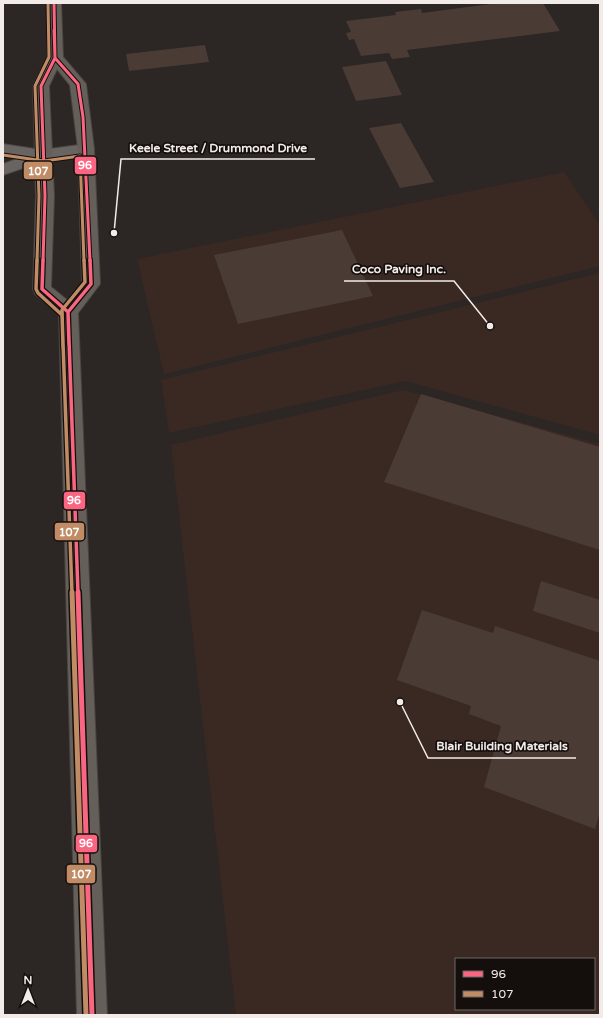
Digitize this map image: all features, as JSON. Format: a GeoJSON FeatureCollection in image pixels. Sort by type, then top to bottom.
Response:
{"type":"FeatureCollection","features":[{"type":"Feature","properties":{"kind":"main road"},"geometry":{"type":"LineString","coordinates":[[54,3],[55,58],[41,86],[45,196],[42,289],[68,312]]}},
{"type":"Feature","properties":{"kind":"main road"},"geometry":{"type":"LineString","coordinates":[[55,58],[78,84],[86,150],[91,284],[68,312],[92,1015]]}},
{"type":"Feature","properties":{"kind":"street"},"geometry":{"type":"LineString","coordinates":[[3,149],[44,155]]}},
{"type":"Feature","properties":{"kind":"street"},"geometry":{"type":"LineString","coordinates":[[3,170],[44,155],[86,150]]}},
{"type":"Feature","properties":{"kind":"shaded area"},"geometry":{"type":"Polygon","coordinates":[[[564,172],[600,225],[600,266],[164,374],[137,259],[564,172]]]}},
{"type":"Feature","properties":{"kind":"shaded area"},"geometry":{"type":"Polygon","coordinates":[[[600,273],[600,435],[405,381],[169,433],[161,380],[600,273]]]}},
{"type":"Feature","properties":{"kind":"shaded area"},"geometry":{"type":"Polygon","coordinates":[[[403,390],[600,444],[600,1015],[236,1015],[171,445],[403,390]]]}},
{"type":"Feature","properties":{"kind":"building"},"geometry":{"type":"Polygon","coordinates":[[[498,3],[543,3],[560,31],[407,50],[410,57],[392,59],[389,53],[361,56],[354,39],[349,40],[346,33],[351,32],[346,21],[396,15],[395,12],[421,9],[422,13],[498,3]]]}},
{"type":"Feature","properties":{"kind":"building"},"geometry":{"type":"Polygon","coordinates":[[[205,45],[209,62],[129,71],[126,54],[205,45]]]}},
{"type":"Feature","properties":{"kind":"building"},"geometry":{"type":"Polygon","coordinates":[[[386,61],[402,95],[356,101],[342,67],[386,61]]]}},
{"type":"Feature","properties":{"kind":"building"},"geometry":{"type":"Polygon","coordinates":[[[401,123],[434,182],[400,188],[369,128],[401,123]]]}},
{"type":"Feature","properties":{"kind":"building"},"geometry":{"type":"Polygon","coordinates":[[[342,230],[373,296],[238,324],[214,255],[342,230]]]}},
{"type":"Feature","properties":{"kind":"building"},"geometry":{"type":"Polygon","coordinates":[[[421,394],[600,447],[600,550],[384,482],[421,394]]]}},
{"type":"Feature","properties":{"kind":"building"},"geometry":{"type":"Polygon","coordinates":[[[541,581],[600,600],[600,633],[533,611],[541,581]]]}},
{"type":"Feature","properties":{"kind":"building"},"geometry":{"type":"Polygon","coordinates":[[[422,610],[493,633],[495,626],[600,661],[600,812],[595,829],[484,787],[501,726],[469,714],[471,706],[397,680],[422,610]]]}},
{"type":"Feature","properties":{"kind":"transit line","name":"107"},"geometry":{"type":"LineString","coordinates":[[48,3],[49,57],[35,86],[39,196],[36,289],[38,293],[62,315],[86,1015]]}},
{"type":"Feature","properties":{"kind":"transit line","name":"96"},"geometry":{"type":"LineString","coordinates":[[54,3],[55,58],[78,84],[83,117],[91,284],[68,312],[92,1015]]}},
{"type":"Feature","properties":{"kind":"transit line","name":"96"},"geometry":{"type":"LineString","coordinates":[[54,30],[55,58],[41,86],[45,196],[42,289],[68,312],[69,345]]}},
{"type":"Feature","properties":{"kind":"transit line","name":"107"},"geometry":{"type":"LineString","coordinates":[[3,155],[44,161],[80,156],[85,282],[62,310],[63,348]]}},
{"type":"Feature","properties":{"kind":"place","name":"Keele Street / Drummond Drive"},"geometry":{"type":"Point","coordinates":[114,233]}},
{"type":"Feature","properties":{"kind":"place","name":"Coco Paving Inc."},"geometry":{"type":"Point","coordinates":[490,326]}},
{"type":"Feature","properties":{"kind":"place","name":"Blair Building Materials"},"geometry":{"type":"Point","coordinates":[400,702]}}]}
